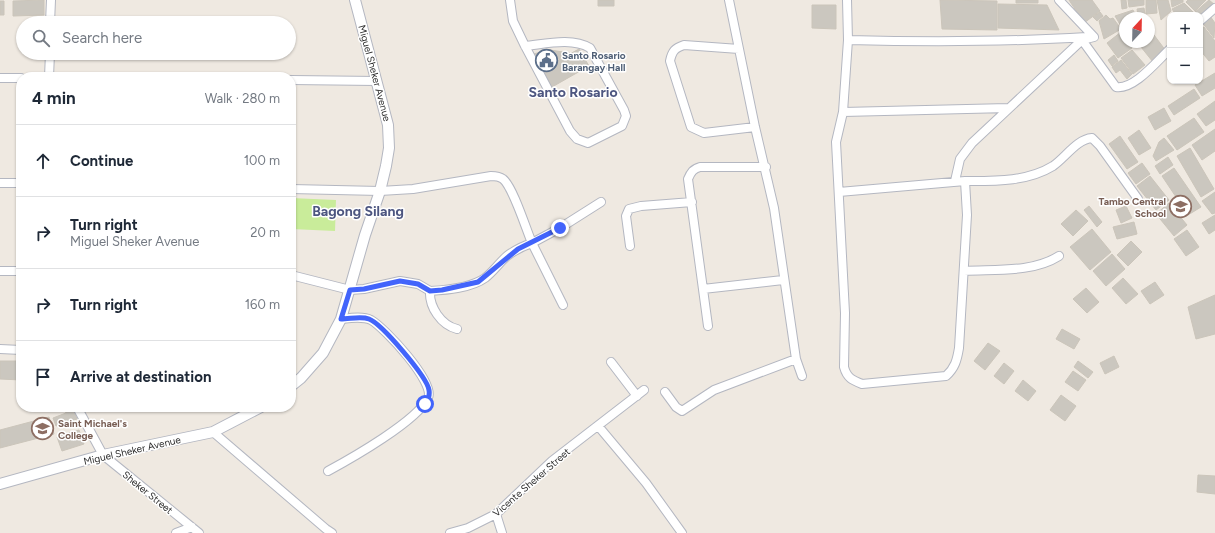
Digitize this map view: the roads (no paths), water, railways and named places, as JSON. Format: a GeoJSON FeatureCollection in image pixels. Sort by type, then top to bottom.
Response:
{"type":"FeatureCollection","features":[{"type":"Feature","properties":{"kind":"street"},"geometry":{"type":"LineString","coordinates":[[50,16],[51,0]]}},
{"type":"Feature","properties":{"kind":"street","name":"Miguel Sheker Avenue"},"geometry":{"type":"LineString","coordinates":[[296,382],[323,353],[341,319],[365,235],[380,191],[389,148],[388,126],[356,0]]}},
{"type":"Feature","properties":{"kind":"street"},"geometry":{"type":"LineString","coordinates":[[510,0],[513,21],[525,46],[570,131],[577,139],[588,143],[622,126],[626,116],[624,110],[590,48],[575,42],[525,46]]}},
{"type":"Feature","properties":{"kind":"street"},"geometry":{"type":"LineString","coordinates":[[729,0],[755,127],[766,167],[774,208],[783,280],[796,359],[802,376]]}},
{"type":"Feature","properties":{"kind":"street"},"geometry":{"type":"LineString","coordinates":[[847,0],[848,40],[843,112],[836,142],[845,313],[844,367],[846,375],[852,380],[862,384],[937,378],[946,376],[953,370],[959,348],[964,271],[967,196],[965,181]]}},
{"type":"Feature","properties":{"kind":"street"},"geometry":{"type":"LineString","coordinates":[[1059,0],[1094,37]]}},
{"type":"Feature","properties":{"kind":"street"},"geometry":{"type":"LineString","coordinates":[[1203,18],[1215,8]]}},
{"type":"Feature","properties":{"kind":"street"},"geometry":{"type":"LineString","coordinates":[[848,40],[1003,41],[1094,37]]}},
{"type":"Feature","properties":{"kind":"street"},"geometry":{"type":"LineString","coordinates":[[955,181],[957,167],[964,151],[1082,40],[1094,37]]}},
{"type":"Feature","properties":{"kind":"street"},"geometry":{"type":"LineString","coordinates":[[1082,40],[1116,86],[1122,88],[1134,83],[1167,52]]}},
{"type":"Feature","properties":{"kind":"street"},"geometry":{"type":"LineString","coordinates":[[739,49],[684,45],[676,47],[672,52],[670,61],[691,127],[704,133],[755,127]]}},
{"type":"Feature","properties":{"kind":"street"},"geometry":{"type":"LineString","coordinates":[[49,72],[50,60]]}},
{"type":"Feature","properties":{"kind":"street"},"geometry":{"type":"LineString","coordinates":[[0,78],[16,78]]}},
{"type":"Feature","properties":{"kind":"street"},"geometry":{"type":"LineString","coordinates":[[296,80],[377,81]]}},
{"type":"Feature","properties":{"kind":"street"},"geometry":{"type":"LineString","coordinates":[[843,112],[1008,108]]}},
{"type":"Feature","properties":{"kind":"street"},"geometry":{"type":"LineString","coordinates":[[839,192],[955,181],[1004,180],[1041,172],[1054,166],[1082,142],[1092,138],[1100,146],[1138,199]]}},
{"type":"Feature","properties":{"kind":"street"},"geometry":{"type":"LineString","coordinates":[[708,326],[688,179],[694,169],[700,167],[766,167]]}},
{"type":"Feature","properties":{"kind":"street"},"geometry":{"type":"LineString","coordinates":[[296,189],[380,191],[413,189],[498,176],[504,180],[510,188],[532,243],[563,305]]}},
{"type":"Feature","properties":{"kind":"street"},"geometry":{"type":"LineString","coordinates":[[0,183],[16,183]]}},
{"type":"Feature","properties":{"kind":"street"},"geometry":{"type":"LineString","coordinates":[[296,276],[350,290],[364,289],[400,281],[418,284],[430,291],[442,290],[478,282],[485,278],[512,252],[560,228],[601,202]]}},
{"type":"Feature","properties":{"kind":"street"},"geometry":{"type":"LineString","coordinates":[[630,246],[626,216],[629,209],[640,206],[692,202]]}},
{"type":"Feature","properties":{"kind":"street"},"geometry":{"type":"LineString","coordinates":[[964,271],[1038,266],[1048,263],[1059,256]]}},
{"type":"Feature","properties":{"kind":"street"},"geometry":{"type":"LineString","coordinates":[[0,270],[16,271]]}},
{"type":"Feature","properties":{"kind":"street"},"geometry":{"type":"LineString","coordinates":[[704,289],[783,280]]}},
{"type":"Feature","properties":{"kind":"street"},"geometry":{"type":"LineString","coordinates":[[430,291],[430,298],[440,318],[446,325],[457,329]]}},
{"type":"Feature","properties":{"kind":"street"},"geometry":{"type":"LineString","coordinates":[[328,472],[380,440],[415,413],[429,397],[429,390],[424,379],[380,326],[370,319],[341,319]]}},
{"type":"Feature","properties":{"kind":"street"},"geometry":{"type":"LineString","coordinates":[[0,349],[16,350]]}},
{"type":"Feature","properties":{"kind":"street"},"geometry":{"type":"LineString","coordinates":[[665,392],[676,407],[682,411],[714,390],[796,359]]}},
{"type":"Feature","properties":{"kind":"street"},"geometry":{"type":"LineString","coordinates":[[611,362],[637,396]]}},
{"type":"Feature","properties":{"kind":"street","name":"Vicente Sheker Street"},"geometry":{"type":"LineString","coordinates":[[450,533],[469,531],[496,514],[552,461],[644,390]]}},
{"type":"Feature","properties":{"kind":"street","name":"Sheker Street"},"geometry":{"type":"LineString","coordinates":[[80,412],[103,455],[199,533]]}},
{"type":"Feature","properties":{"kind":"street","name":"Miguel Sheker Avenue"},"geometry":{"type":"LineString","coordinates":[[0,484],[103,455],[213,432],[251,412]]}},
{"type":"Feature","properties":{"kind":"street"},"geometry":{"type":"LineString","coordinates":[[599,426],[646,483],[682,533]]}},
{"type":"Feature","properties":{"kind":"street"},"geometry":{"type":"LineString","coordinates":[[213,432],[332,533]]}},
{"type":"Feature","properties":{"kind":"street"},"geometry":{"type":"LineString","coordinates":[[496,514],[502,533]]}},
{"type":"Feature","properties":{"kind":"street"},"geometry":{"type":"LineString","coordinates":[[176,533],[192,527]]}},
{"type":"Feature","properties":{"kind":"place","name":"Santo Rosario Barangay Hall"},"geometry":{"type":"Point","coordinates":[546,61]}},
{"type":"Feature","properties":{"kind":"place","name":"Tambo Central School"},"geometry":{"type":"Point","coordinates":[1181,207]}},
{"type":"Feature","properties":{"kind":"place","name":"Saint Michael's College"},"geometry":{"type":"Point","coordinates":[42,429]}},
{"type":"Feature","properties":{"kind":"district","name":"Santo Rosario"},"geometry":{"type":"Point","coordinates":[573,92]}},
{"type":"Feature","properties":{"kind":"district","name":"Bagong Silang"},"geometry":{"type":"Point","coordinates":[358,211]}}]}
